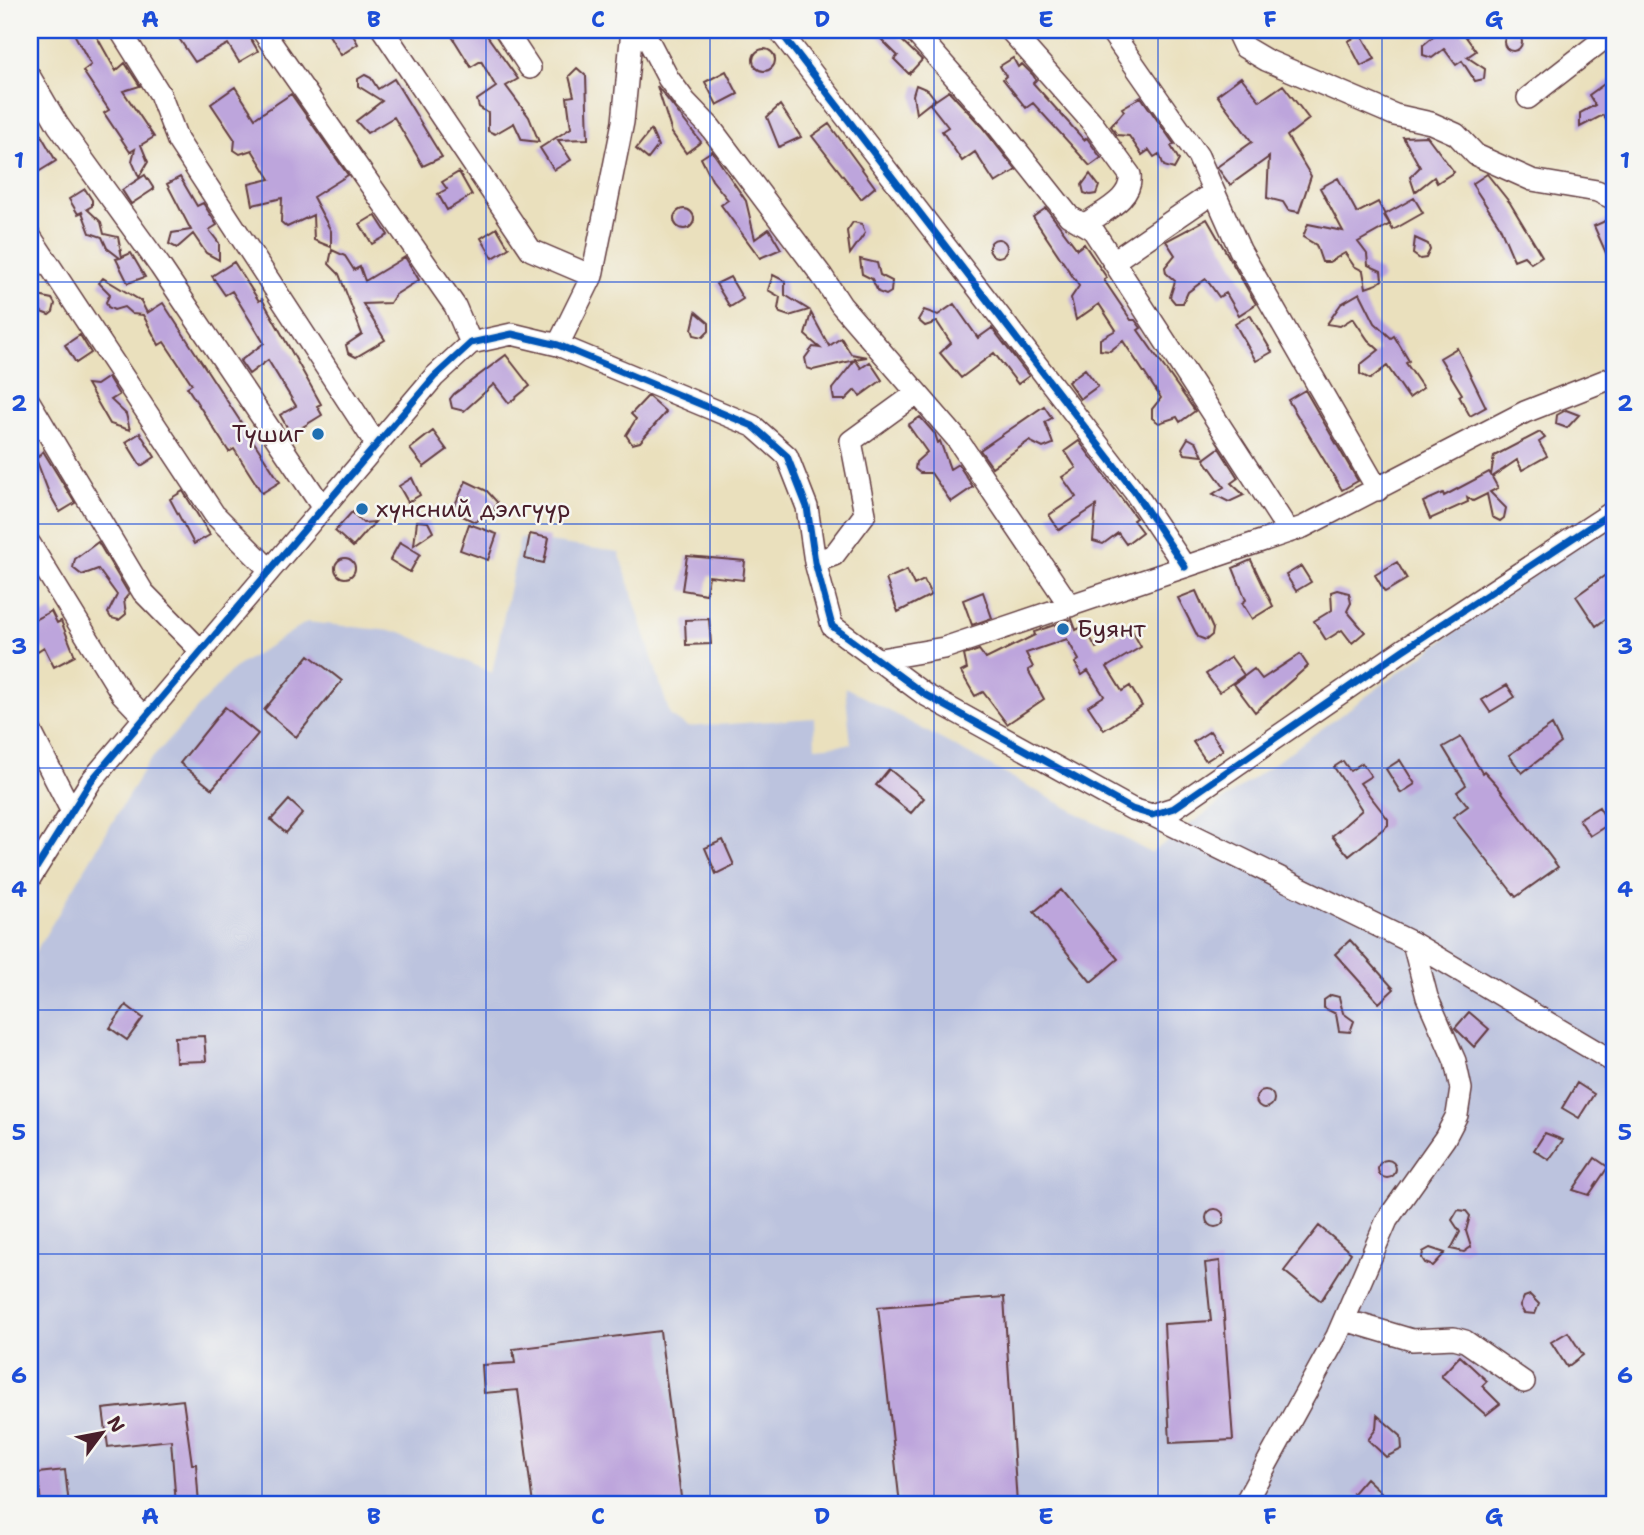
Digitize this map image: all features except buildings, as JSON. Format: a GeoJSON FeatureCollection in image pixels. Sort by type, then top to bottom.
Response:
{"type":"FeatureCollection","features":[{"type":"Feature","properties":{"kind":"street"},"geometry":{"type":"LineString","coordinates":[[120,30],[160,94],[178,141],[376,444]]}},
{"type":"Feature","properties":{"kind":"street"},"geometry":{"type":"LineString","coordinates":[[262,30],[455,306],[471,343]]}},
{"type":"Feature","properties":{"kind":"street"},"geometry":{"type":"LineString","coordinates":[[383,30],[531,250],[592,276]]}},
{"type":"Feature","properties":{"kind":"street"},"geometry":{"type":"LineString","coordinates":[[505,30],[530,68]]}},
{"type":"Feature","properties":{"kind":"street"},"geometry":{"type":"LineString","coordinates":[[558,345],[592,276],[623,122],[632,30]]}},
{"type":"Feature","properties":{"kind":"street"},"geometry":{"type":"LineString","coordinates":[[643,30],[668,78],[710,127],[841,305],[957,439],[1070,606]]}},
{"type":"Feature","properties":{"kind":"street"},"geometry":{"type":"LineString","coordinates":[[779,30],[1134,491],[1185,567]]}},
{"type":"Feature","properties":{"kind":"street"},"geometry":{"type":"LineString","coordinates":[[913,30],[992,119],[1069,216],[1086,224],[1114,261],[1289,532]]}},
{"type":"Feature","properties":{"kind":"street"},"geometry":{"type":"LineString","coordinates":[[1010,30],[1090,120],[1130,174],[1131,184],[1127,193],[1086,224]]}},
{"type":"Feature","properties":{"kind":"street"},"geometry":{"type":"LineString","coordinates":[[1110,30],[1198,156],[1240,250],[1378,490]]}},
{"type":"Feature","properties":{"kind":"street"},"geometry":{"type":"LineString","coordinates":[[1236,30],[1244,47],[1266,60],[1395,115],[1431,123],[1455,134],[1476,155],[1532,180],[1597,191],[1614,199]]}},
{"type":"Feature","properties":{"kind":"street"},"geometry":{"type":"LineString","coordinates":[[1528,98],[1614,31]]}},
{"type":"Feature","properties":{"kind":"street"},"geometry":{"type":"LineString","coordinates":[[30,77],[58,125],[160,266],[323,508]]}},
{"type":"Feature","properties":{"kind":"street"},"geometry":{"type":"LineString","coordinates":[[1114,261],[1214,192]]}},
{"type":"Feature","properties":{"kind":"street"},"geometry":{"type":"LineString","coordinates":[[30,236],[214,514],[270,569]]}},
{"type":"Feature","properties":{"kind":"street"},"geometry":{"type":"LineString","coordinates":[[30,878],[91,781],[434,377],[471,343],[512,334],[558,345],[753,426],[787,456],[807,507],[815,562],[832,625],[875,660],[924,694],[1132,809],[1152,816],[1413,943],[1614,1062]]}},
{"type":"Feature","properties":{"kind":"street"},"geometry":{"type":"LineString","coordinates":[[875,660],[944,648],[1289,532],[1378,490],[1525,412],[1614,377]]}},
{"type":"Feature","properties":{"kind":"street"},"geometry":{"type":"LineString","coordinates":[[815,562],[834,555],[865,514],[851,441],[917,393]]}},
{"type":"Feature","properties":{"kind":"street"},"geometry":{"type":"LineString","coordinates":[[30,403],[143,592],[202,652]]}},
{"type":"Feature","properties":{"kind":"street"},"geometry":{"type":"LineString","coordinates":[[1152,816],[1174,808],[1614,511]]}},
{"type":"Feature","properties":{"kind":"street"},"geometry":{"type":"LineString","coordinates":[[30,544],[122,694],[144,718]]}},
{"type":"Feature","properties":{"kind":"street"},"geometry":{"type":"LineString","coordinates":[[30,730],[72,811]]}},
{"type":"Feature","properties":{"kind":"street"},"geometry":{"type":"LineString","coordinates":[[1244,1505],[1345,1320],[1371,1250],[1387,1220],[1445,1138],[1457,1115],[1461,1089],[1455,1061],[1427,997],[1413,943]]}},
{"type":"Feature","properties":{"kind":"street"},"geometry":{"type":"LineString","coordinates":[[1345,1320],[1412,1340],[1454,1338],[1465,1341],[1524,1382]]}},
{"type":"Feature","properties":{"kind":"shaded area"},"geometry":{"type":"Polygon","coordinates":[[[1614,516],[1614,1505],[30,1505],[30,961],[147,764],[233,669],[307,622],[401,632],[492,673],[520,538],[619,552],[670,715],[687,727],[814,718],[815,747],[851,744],[845,687],[1151,853],[1614,516]]]}},
{"type":"Feature","properties":{"kind":"cycle path"},"geometry":{"type":"LineString","coordinates":[[779,30],[1134,491],[1185,567]]}},
{"type":"Feature","properties":{"kind":"cycle path"},"geometry":{"type":"LineString","coordinates":[[30,878],[91,781],[434,377],[471,343],[512,334],[558,345],[753,426],[787,456],[807,507],[815,562],[832,626],[924,694],[1132,809],[1152,815],[1174,808],[1403,650],[1614,511]]}},
{"type":"Feature","properties":{"kind":"place","name":"Түшиг"},"geometry":{"type":"Point","coordinates":[318,434]}},
{"type":"Feature","properties":{"kind":"place","name":"хүнсний дэлгүүр"},"geometry":{"type":"Point","coordinates":[362,509]}},
{"type":"Feature","properties":{"kind":"place","name":"Буянт"},"geometry":{"type":"Point","coordinates":[1063,629]}}]}
